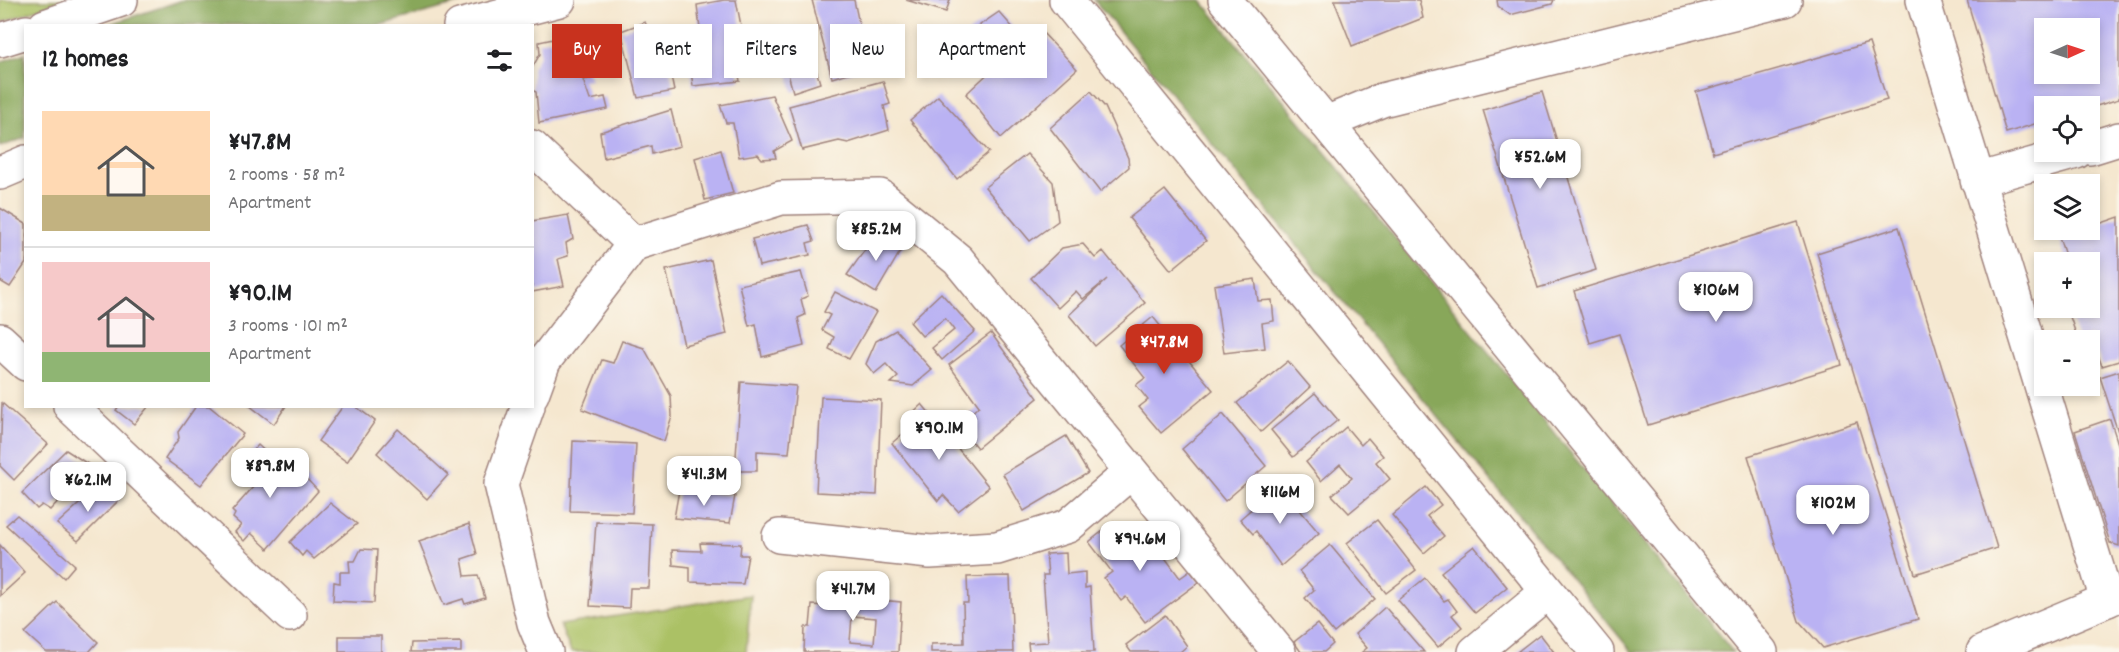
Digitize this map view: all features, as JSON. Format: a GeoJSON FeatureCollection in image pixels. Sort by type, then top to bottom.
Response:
{"type":"FeatureCollection","features":[{"type":"Feature","properties":{"kind":"street"},"geometry":{"type":"LineString","coordinates":[[51,24],[122,0]]}},
{"type":"Feature","properties":{"kind":"street"},"geometry":{"type":"LineString","coordinates":[[468,24],[559,0]]}},
{"type":"Feature","properties":{"kind":"street"},"geometry":{"type":"LineString","coordinates":[[1066,0],[1546,593],[1597,652]]}},
{"type":"Feature","properties":{"kind":"street"},"geometry":{"type":"LineString","coordinates":[[1225,0],[1761,652]]}},
{"type":"Feature","properties":{"kind":"street"},"geometry":{"type":"LineString","coordinates":[[1326,123],[1382,99],[1785,0]]}},
{"type":"Feature","properties":{"kind":"street"},"geometry":{"type":"LineString","coordinates":[[1923,0],[1977,180],[2113,597],[1983,652]]}},
{"type":"Feature","properties":{"kind":"street"},"geometry":{"type":"LineString","coordinates":[[0,40],[24,33]]}},
{"type":"Feature","properties":{"kind":"street"},"geometry":{"type":"LineString","coordinates":[[2100,145],[2119,139]]}},
{"type":"Feature","properties":{"kind":"street"},"geometry":{"type":"LineString","coordinates":[[534,149],[633,244]]}},
{"type":"Feature","properties":{"kind":"street"},"geometry":{"type":"LineString","coordinates":[[1977,180],[2041,162]]}},
{"type":"Feature","properties":{"kind":"street"},"geometry":{"type":"LineString","coordinates":[[0,172],[24,163]]}},
{"type":"Feature","properties":{"kind":"street"},"geometry":{"type":"LineString","coordinates":[[534,388],[544,361],[633,244],[781,198],[880,196],[958,260],[1279,652]]}},
{"type":"Feature","properties":{"kind":"street"},"geometry":{"type":"LineString","coordinates":[[0,340],[24,362]]}},
{"type":"Feature","properties":{"kind":"street"},"geometry":{"type":"LineString","coordinates":[[72,408],[290,615]]}},
{"type":"Feature","properties":{"kind":"street"},"geometry":{"type":"LineString","coordinates":[[527,408],[501,484],[534,623],[546,652]]}},
{"type":"Feature","properties":{"kind":"street"},"geometry":{"type":"LineString","coordinates":[[779,537],[930,552],[997,548],[1068,526],[1131,472]]}},
{"type":"Feature","properties":{"kind":"street"},"geometry":{"type":"LineString","coordinates":[[1475,652],[1546,593]]}},
{"type":"Feature","properties":{"kind":"green space"},"geometry":{"type":"Polygon","coordinates":[[[0,0],[63,0],[0,23],[0,0]]]}},
{"type":"Feature","properties":{"kind":"green space"},"geometry":{"type":"Polygon","coordinates":[[[183,0],[472,0],[384,24],[110,24],[183,0]]]}},
{"type":"Feature","properties":{"kind":"green space"},"geometry":{"type":"Polygon","coordinates":[[[1094,0],[1201,0],[1733,652],[1632,652],[1094,0]]]}},
{"type":"Feature","properties":{"kind":"green space"},"geometry":{"type":"Polygon","coordinates":[[[24,53],[24,138],[0,147],[0,62],[24,53]]]}},
{"type":"Feature","properties":{"kind":"green space"},"geometry":{"type":"Polygon","coordinates":[[[751,595],[746,652],[571,652],[560,625],[751,595]]]}},
{"type":"Feature","properties":{"kind":"building"},"geometry":{"type":"Polygon","coordinates":[[[736,0],[741,24],[724,24],[724,78],[739,78],[740,81],[693,86],[692,78],[712,78],[712,24],[699,24],[697,5],[736,0]]]}},
{"type":"Feature","properties":{"kind":"building"},"geometry":{"type":"Polygon","coordinates":[[[812,0],[854,0],[859,24],[830,24],[830,70],[812,0]]]}},
{"type":"Feature","properties":{"kind":"building"},"geometry":{"type":"Polygon","coordinates":[[[906,0],[950,0],[946,12],[906,0]]]}},
{"type":"Feature","properties":{"kind":"building"},"geometry":{"type":"Polygon","coordinates":[[[1334,0],[1419,0],[1423,18],[1352,46],[1334,0]]]}},
{"type":"Feature","properties":{"kind":"building"},"geometry":{"type":"Polygon","coordinates":[[[1497,0],[1554,0],[1552,4],[1510,15],[1498,6],[1497,0]]]}},
{"type":"Feature","properties":{"kind":"building"},"geometry":{"type":"Polygon","coordinates":[[[1967,0],[2119,0],[2119,99],[2100,105],[2100,96],[2034,96],[2034,124],[2006,133],[1967,0]]]}},
{"type":"Feature","properties":{"kind":"building"},"geometry":{"type":"Polygon","coordinates":[[[999,12],[1010,24],[982,24],[999,12]]]}},
{"type":"Feature","properties":{"kind":"building"},"geometry":{"type":"Polygon","coordinates":[[[634,26],[634,78],[671,78],[674,91],[638,98],[622,31],[634,26]]]}},
{"type":"Feature","properties":{"kind":"building"},"geometry":{"type":"Polygon","coordinates":[[[1047,37],[1077,69],[1001,138],[966,94],[983,78],[1047,78],[1047,37]]]}},
{"type":"Feature","properties":{"kind":"building"},"geometry":{"type":"Polygon","coordinates":[[[552,39],[552,78],[590,78],[583,80],[590,100],[605,97],[608,109],[539,123],[536,92],[534,91],[534,64],[540,54],[539,42],[552,39]]]}},
{"type":"Feature","properties":{"kind":"building"},"geometry":{"type":"Polygon","coordinates":[[[1869,43],[1887,100],[1713,153],[1696,92],[1869,43]]]}},
{"type":"Feature","properties":{"kind":"building"},"geometry":{"type":"Polygon","coordinates":[[[818,76],[820,83],[793,92],[789,78],[818,78],[818,76]]]}},
{"type":"Feature","properties":{"kind":"building"},"geometry":{"type":"Polygon","coordinates":[[[883,81],[890,104],[884,106],[889,130],[848,143],[839,141],[802,150],[789,106],[883,81]]]}},
{"type":"Feature","properties":{"kind":"building"},"geometry":{"type":"Polygon","coordinates":[[[1091,91],[1105,107],[1128,158],[1129,167],[1100,192],[1050,128],[1091,91]]]}},
{"type":"Feature","properties":{"kind":"building"},"geometry":{"type":"Polygon","coordinates":[[[1542,92],[1596,270],[1538,288],[1483,110],[1542,92]]]}},
{"type":"Feature","properties":{"kind":"building"},"geometry":{"type":"Polygon","coordinates":[[[772,95],[792,141],[774,151],[776,158],[762,159],[758,154],[739,157],[733,123],[726,123],[720,105],[772,95]]]}},
{"type":"Feature","properties":{"kind":"building"},"geometry":{"type":"Polygon","coordinates":[[[938,96],[989,152],[957,179],[910,120],[938,96]]]}},
{"type":"Feature","properties":{"kind":"building"},"geometry":{"type":"Polygon","coordinates":[[[671,110],[680,146],[652,154],[651,146],[604,158],[600,132],[671,110]]]}},
{"type":"Feature","properties":{"kind":"building"},"geometry":{"type":"Polygon","coordinates":[[[721,150],[733,193],[705,200],[695,158],[721,150]]]}},
{"type":"Feature","properties":{"kind":"building"},"geometry":{"type":"Polygon","coordinates":[[[1027,154],[1053,182],[1058,221],[1030,241],[985,187],[1027,154]]]}},
{"type":"Feature","properties":{"kind":"building"},"geometry":{"type":"Polygon","coordinates":[[[1165,190],[1206,241],[1171,270],[1129,218],[1165,190]]]}},
{"type":"Feature","properties":{"kind":"building"},"geometry":{"type":"Polygon","coordinates":[[[0,208],[24,223],[24,266],[10,287],[0,281],[0,208]]]}},
{"type":"Feature","properties":{"kind":"building"},"geometry":{"type":"Polygon","coordinates":[[[568,215],[573,239],[566,243],[568,256],[558,259],[564,286],[534,292],[534,221],[568,215]]]}},
{"type":"Feature","properties":{"kind":"building"},"geometry":{"type":"Polygon","coordinates":[[[2119,217],[2119,361],[2102,366],[2100,330],[2075,330],[2070,318],[2100,318],[2100,252],[2064,252],[2060,240],[2100,240],[2100,224],[2119,217]]]}},
{"type":"Feature","properties":{"kind":"building"},"geometry":{"type":"Polygon","coordinates":[[[1798,222],[1842,365],[1648,425],[1619,334],[1590,343],[1574,291],[1798,222]]]}},
{"type":"Feature","properties":{"kind":"building"},"geometry":{"type":"Polygon","coordinates":[[[808,225],[814,241],[807,243],[810,255],[759,266],[752,239],[808,225]]]}},
{"type":"Feature","properties":{"kind":"building"},"geometry":{"type":"Polygon","coordinates":[[[1899,227],[1997,548],[1915,574],[1817,253],[1899,227]]]}},
{"type":"Feature","properties":{"kind":"building"},"geometry":{"type":"Polygon","coordinates":[[[884,233],[904,245],[876,293],[847,275],[872,240],[884,233]]]}},
{"type":"Feature","properties":{"kind":"building"},"geometry":{"type":"Polygon","coordinates":[[[1083,244],[1095,258],[1103,251],[1145,303],[1095,346],[1069,315],[1107,279],[1083,299],[1076,291],[1058,308],[1031,278],[1062,248],[1083,244]]]}},
{"type":"Feature","properties":{"kind":"building"},"geometry":{"type":"Polygon","coordinates":[[[711,260],[727,334],[684,345],[666,270],[711,260]]]}},
{"type":"Feature","properties":{"kind":"building"},"geometry":{"type":"Polygon","coordinates":[[[801,272],[808,296],[801,299],[805,315],[798,318],[804,346],[762,357],[756,324],[749,326],[739,285],[801,272]]]}},
{"type":"Feature","properties":{"kind":"building"},"geometry":{"type":"Polygon","coordinates":[[[1255,279],[1258,301],[1272,300],[1274,321],[1262,323],[1265,348],[1224,353],[1214,285],[1255,279]]]}},
{"type":"Feature","properties":{"kind":"building"},"geometry":{"type":"Polygon","coordinates":[[[835,292],[876,312],[849,359],[829,349],[834,337],[822,330],[830,315],[824,312],[835,292]]]}},
{"type":"Feature","properties":{"kind":"building"},"geometry":{"type":"Polygon","coordinates":[[[941,293],[975,331],[942,360],[932,348],[954,330],[945,318],[922,336],[910,322],[941,293]]]}},
{"type":"Feature","properties":{"kind":"building"},"geometry":{"type":"Polygon","coordinates":[[[1153,317],[1213,390],[1161,433],[1139,407],[1148,400],[1136,385],[1145,378],[1119,345],[1153,317]]]}},
{"type":"Feature","properties":{"kind":"building"},"geometry":{"type":"Polygon","coordinates":[[[896,330],[932,370],[913,386],[891,383],[898,377],[886,364],[874,374],[866,364],[876,341],[896,330]]]}},
{"type":"Feature","properties":{"kind":"building"},"geometry":{"type":"Polygon","coordinates":[[[991,333],[1038,398],[977,448],[958,425],[979,406],[949,365],[991,333]]]}},
{"type":"Feature","properties":{"kind":"building"},"geometry":{"type":"Polygon","coordinates":[[[622,341],[644,348],[671,396],[672,416],[664,441],[582,409],[602,360],[613,363],[622,341]]]}},
{"type":"Feature","properties":{"kind":"building"},"geometry":{"type":"Polygon","coordinates":[[[1288,361],[1310,387],[1261,432],[1237,403],[1288,361]]]}},
{"type":"Feature","properties":{"kind":"building"},"geometry":{"type":"Polygon","coordinates":[[[2119,371],[2119,435],[2100,377],[2119,371]]]}},
{"type":"Feature","properties":{"kind":"building"},"geometry":{"type":"Polygon","coordinates":[[[741,382],[796,386],[789,453],[757,451],[757,471],[735,471],[741,382]]]}},
{"type":"Feature","properties":{"kind":"building"},"geometry":{"type":"Polygon","coordinates":[[[1315,393],[1338,420],[1293,457],[1271,430],[1315,393]]]}},
{"type":"Feature","properties":{"kind":"building"},"geometry":{"type":"Polygon","coordinates":[[[821,397],[881,400],[877,495],[816,492],[821,397]]]}},
{"type":"Feature","properties":{"kind":"building"},"geometry":{"type":"Polygon","coordinates":[[[2,403],[48,444],[14,480],[0,466],[2,403]]]}},
{"type":"Feature","properties":{"kind":"building"},"geometry":{"type":"Polygon","coordinates":[[[922,404],[989,487],[958,511],[943,495],[938,501],[892,443],[913,425],[907,418],[922,404]]]}},
{"type":"Feature","properties":{"kind":"building"},"geometry":{"type":"Polygon","coordinates":[[[118,408],[147,408],[134,424],[116,410],[118,408]]]}},
{"type":"Feature","properties":{"kind":"building"},"geometry":{"type":"Polygon","coordinates":[[[195,408],[211,408],[243,434],[201,485],[165,459],[179,438],[178,432],[195,408]]]}},
{"type":"Feature","properties":{"kind":"building"},"geometry":{"type":"Polygon","coordinates":[[[253,408],[285,408],[274,424],[253,408]]]}},
{"type":"Feature","properties":{"kind":"building"},"geometry":{"type":"Polygon","coordinates":[[[342,408],[358,408],[375,421],[347,462],[318,441],[342,408]]]}},
{"type":"Feature","properties":{"kind":"building"},"geometry":{"type":"Polygon","coordinates":[[[1223,414],[1266,466],[1225,501],[1182,449],[1223,414]]]}},
{"type":"Feature","properties":{"kind":"building"},"geometry":{"type":"Polygon","coordinates":[[[2110,419],[2119,447],[2119,546],[2110,543],[2075,431],[2110,419]]]}},
{"type":"Feature","properties":{"kind":"building"},"geometry":{"type":"Polygon","coordinates":[[[1857,422],[1918,619],[1823,648],[1799,621],[1748,456],[1857,422]]]}},
{"type":"Feature","properties":{"kind":"building"},"geometry":{"type":"Polygon","coordinates":[[[1346,427],[1361,445],[1368,438],[1383,456],[1376,462],[1390,479],[1349,513],[1332,495],[1352,478],[1340,464],[1321,481],[1306,462],[1346,427]]]}},
{"type":"Feature","properties":{"kind":"building"},"geometry":{"type":"Polygon","coordinates":[[[398,429],[448,475],[427,499],[377,453],[398,429]]]}},
{"type":"Feature","properties":{"kind":"building"},"geometry":{"type":"Polygon","coordinates":[[[1066,436],[1088,473],[1024,511],[1003,474],[1066,436]]]}},
{"type":"Feature","properties":{"kind":"building"},"geometry":{"type":"Polygon","coordinates":[[[573,441],[636,444],[632,513],[570,511],[573,441]]]}},
{"type":"Feature","properties":{"kind":"building"},"geometry":{"type":"Polygon","coordinates":[[[258,445],[298,482],[304,476],[318,491],[268,549],[251,533],[244,541],[235,532],[241,525],[233,518],[235,514],[232,511],[254,486],[237,470],[258,445]]]}},
{"type":"Feature","properties":{"kind":"building"},"geometry":{"type":"Polygon","coordinates":[[[66,450],[91,466],[50,510],[42,505],[37,509],[22,493],[66,450]]]}},
{"type":"Feature","properties":{"kind":"building"},"geometry":{"type":"Polygon","coordinates":[[[1279,485],[1319,533],[1281,566],[1256,531],[1253,534],[1240,519],[1279,485]]]}},
{"type":"Feature","properties":{"kind":"building"},"geometry":{"type":"Polygon","coordinates":[[[99,486],[119,500],[78,541],[57,524],[99,486]]]}},
{"type":"Feature","properties":{"kind":"building"},"geometry":{"type":"Polygon","coordinates":[[[1426,487],[1441,505],[1427,516],[1444,536],[1424,553],[1392,515],[1426,487]]]}},
{"type":"Feature","properties":{"kind":"building"},"geometry":{"type":"Polygon","coordinates":[[[679,490],[735,496],[730,523],[674,518],[679,490]]]}},
{"type":"Feature","properties":{"kind":"building"},"geometry":{"type":"Polygon","coordinates":[[[330,503],[357,524],[314,559],[306,551],[302,556],[290,542],[330,503]]]}},
{"type":"Feature","properties":{"kind":"building"},"geometry":{"type":"Polygon","coordinates":[[[17,515],[75,565],[64,578],[6,525],[17,515]]]}},
{"type":"Feature","properties":{"kind":"building"},"geometry":{"type":"Polygon","coordinates":[[[1377,520],[1416,570],[1386,593],[1347,543],[1377,520]]]}},
{"type":"Feature","properties":{"kind":"building"},"geometry":{"type":"Polygon","coordinates":[[[596,522],[652,524],[649,588],[630,588],[629,608],[590,606],[596,522]]]}},
{"type":"Feature","properties":{"kind":"building"},"geometry":{"type":"Polygon","coordinates":[[[1114,522],[1123,535],[1132,529],[1147,550],[1155,544],[1180,578],[1190,571],[1199,582],[1145,622],[1126,597],[1121,601],[1104,578],[1112,572],[1089,542],[1114,522]]]}},
{"type":"Feature","properties":{"kind":"building"},"geometry":{"type":"Polygon","coordinates":[[[469,524],[477,554],[462,559],[465,576],[478,575],[485,598],[465,604],[463,599],[444,605],[419,541],[469,524]]]}},
{"type":"Feature","properties":{"kind":"building"},"geometry":{"type":"Polygon","coordinates":[[[700,543],[741,544],[740,555],[748,555],[743,584],[690,582],[690,567],[673,565],[672,550],[701,551],[700,543]]]}},
{"type":"Feature","properties":{"kind":"building"},"geometry":{"type":"Polygon","coordinates":[[[0,545],[25,573],[0,596],[0,545]]]}},
{"type":"Feature","properties":{"kind":"building"},"geometry":{"type":"Polygon","coordinates":[[[1330,545],[1375,599],[1334,633],[1305,598],[1314,590],[1299,571],[1330,545]]]}},
{"type":"Feature","properties":{"kind":"building"},"geometry":{"type":"Polygon","coordinates":[[[1474,546],[1507,587],[1475,613],[1441,572],[1474,546]]]}},
{"type":"Feature","properties":{"kind":"building"},"geometry":{"type":"Polygon","coordinates":[[[361,549],[377,550],[374,603],[333,601],[334,582],[340,583],[340,572],[350,572],[349,561],[355,561],[361,549]]]}},
{"type":"Feature","properties":{"kind":"building"},"geometry":{"type":"Polygon","coordinates":[[[1066,553],[1067,574],[1085,572],[1085,588],[1090,587],[1094,652],[1029,652],[1028,643],[1048,642],[1043,575],[1048,575],[1046,554],[1066,553]]]}},
{"type":"Feature","properties":{"kind":"building"},"geometry":{"type":"Polygon","coordinates":[[[1010,576],[1013,652],[931,652],[931,644],[964,643],[963,603],[968,603],[967,577],[1010,576]]]}},
{"type":"Feature","properties":{"kind":"building"},"geometry":{"type":"Polygon","coordinates":[[[1425,578],[1444,601],[1448,599],[1457,611],[1452,615],[1462,627],[1438,647],[1398,600],[1425,578]]]}},
{"type":"Feature","properties":{"kind":"building"},"geometry":{"type":"Polygon","coordinates":[[[827,581],[855,582],[855,591],[880,592],[880,600],[901,602],[898,652],[804,652],[805,627],[810,627],[812,605],[825,606],[827,581]],[[852,616],[850,642],[874,644],[876,618],[852,616]]]}},
{"type":"Feature","properties":{"kind":"building"},"geometry":{"type":"Polygon","coordinates":[[[57,602],[98,642],[89,652],[46,652],[25,633],[57,602]]]}},
{"type":"Feature","properties":{"kind":"building"},"geometry":{"type":"Polygon","coordinates":[[[1385,607],[1424,652],[1362,652],[1367,648],[1355,634],[1385,607]]]}},
{"type":"Feature","properties":{"kind":"building"},"geometry":{"type":"Polygon","coordinates":[[[1165,615],[1187,646],[1180,652],[1131,652],[1126,645],[1165,615]]]}},
{"type":"Feature","properties":{"kind":"building"},"geometry":{"type":"Polygon","coordinates":[[[1317,624],[1333,644],[1324,652],[1301,652],[1294,642],[1317,624]]]}},
{"type":"Feature","properties":{"kind":"building"},"geometry":{"type":"Polygon","coordinates":[[[1540,634],[1554,652],[1517,652],[1540,634]]]}},
{"type":"Feature","properties":{"kind":"building"},"geometry":{"type":"Polygon","coordinates":[[[339,636],[381,636],[381,652],[339,652],[339,636]]]}},
{"type":"Feature","properties":{"kind":"building"},"geometry":{"type":"Polygon","coordinates":[[[461,642],[461,652],[411,652],[412,643],[461,642]]]}}]}
